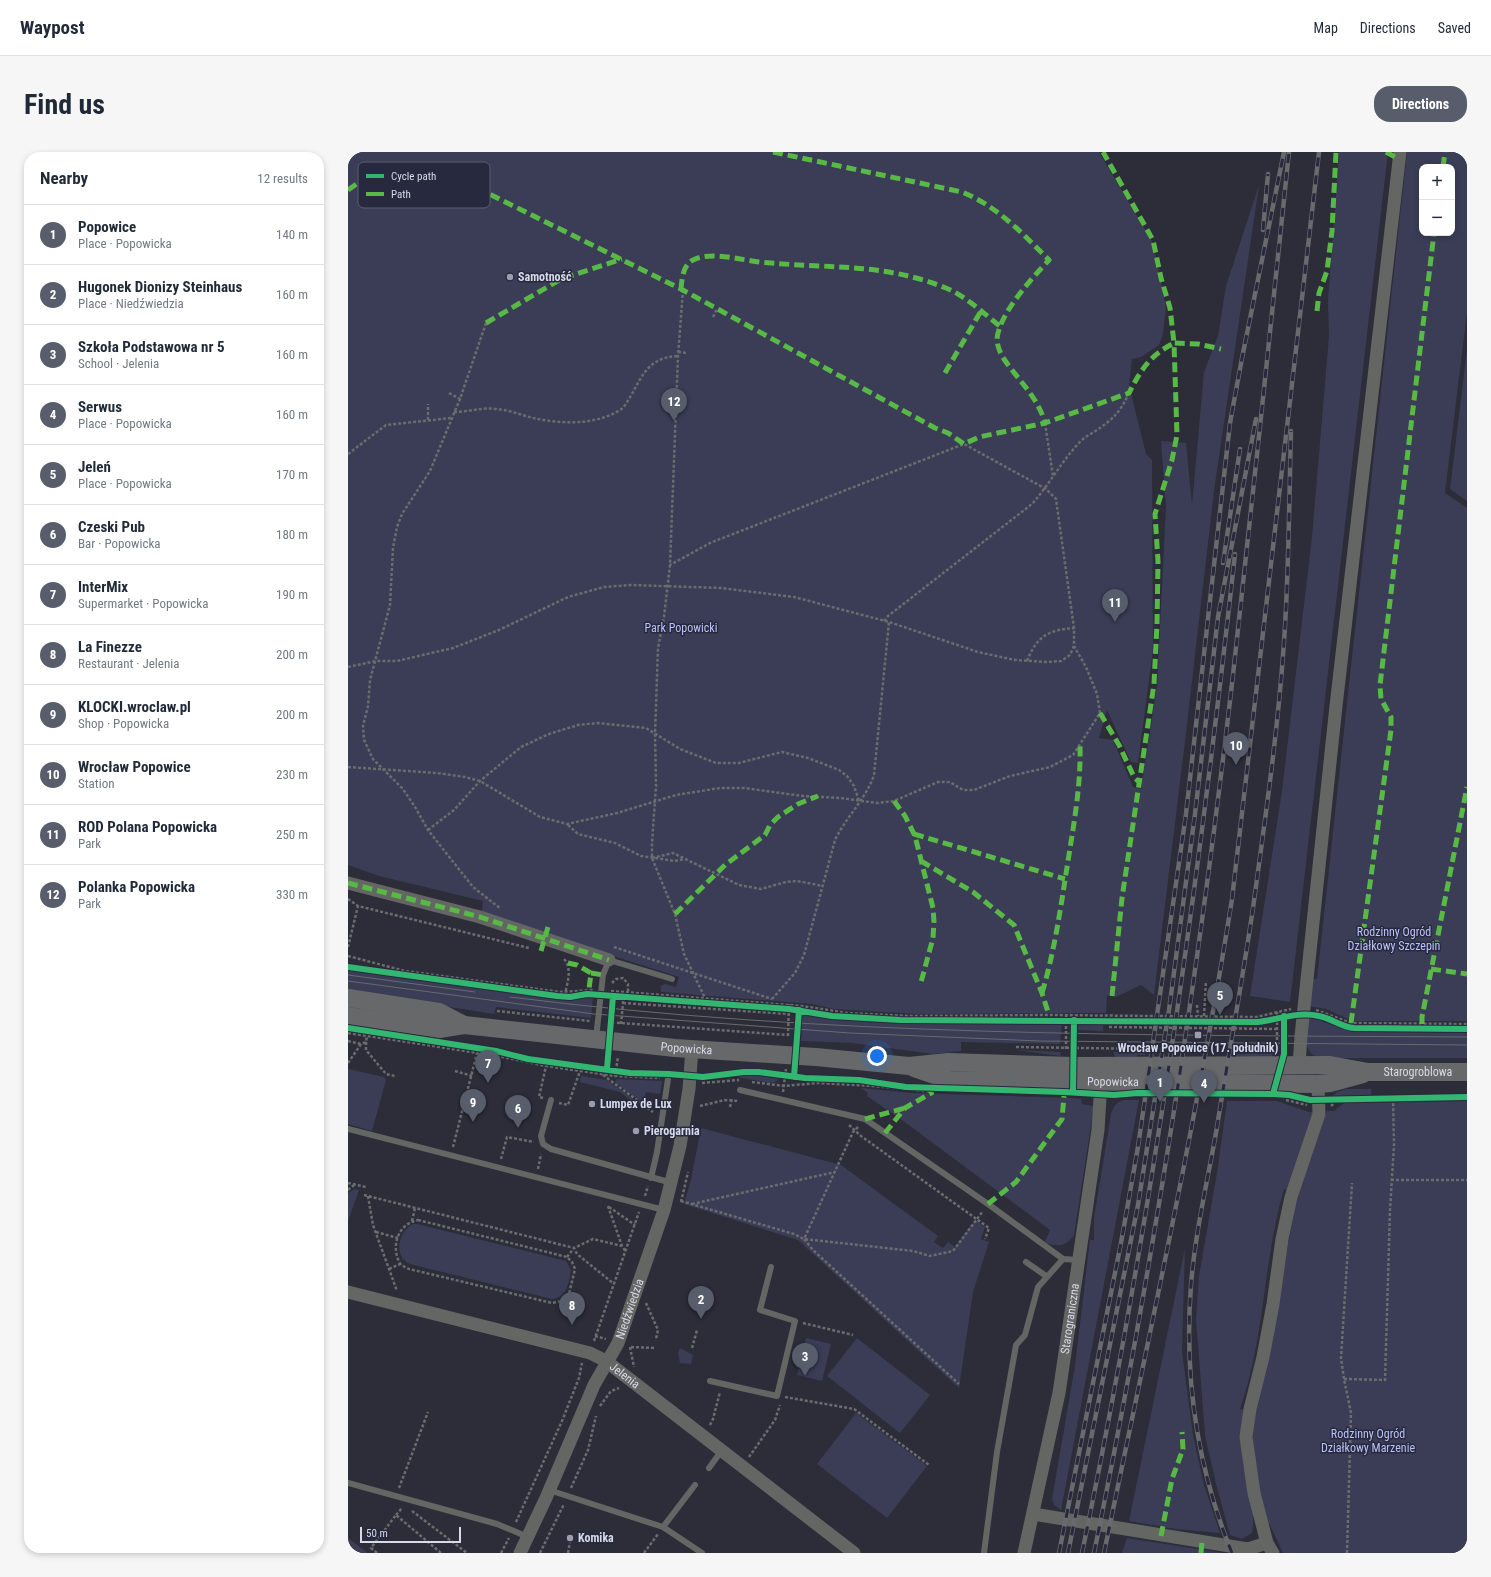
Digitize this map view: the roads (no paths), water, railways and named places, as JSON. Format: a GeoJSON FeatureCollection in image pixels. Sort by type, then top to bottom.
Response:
{"type":"FeatureCollection","features":[{"type":"Feature","properties":{"kind":"street"},"geometry":{"type":"LineString","coordinates":[[1299,1066],[1303,1011],[1336,706],[1400,152]]}},
{"type":"Feature","properties":{"kind":"street"},"geometry":{"type":"LineString","coordinates":[[348,883],[480,917],[609,960]]}},
{"type":"Feature","properties":{"kind":"street","name":"Popowicka"},"geometry":{"type":"LineString","coordinates":[[348,998],[439,1012],[464,1025]]}},
{"type":"Feature","properties":{"kind":"street","name":"Popowicka"},"geometry":{"type":"LineString","coordinates":[[348,1016],[439,1029],[464,1025],[692,1049],[796,1055],[909,1066],[948,1062],[1073,1066],[1299,1066]]}},
{"type":"Feature","properties":{"kind":"street","name":"Niedźwiedzia"},"geometry":{"type":"LineString","coordinates":[[524,1552],[528,1537],[594,1385],[606,1361],[618,1343],[664,1210],[672,1183],[693,1079],[692,1049]]}},
{"type":"Feature","properties":{"kind":"street","name":"Starogroblowa"},"geometry":{"type":"LineString","coordinates":[[1299,1066],[1330,1065],[1368,1072],[1467,1072]]}},
{"type":"Feature","properties":{"kind":"street","name":"Popowicka"},"geometry":{"type":"LineString","coordinates":[[909,1066],[949,1080],[1276,1083],[1319,1092]]}},
{"type":"Feature","properties":{"kind":"street","name":"Starogroblowa"},"geometry":{"type":"LineString","coordinates":[[1319,1092],[1330,1083],[1368,1072]]}},
{"type":"Feature","properties":{"kind":"street","name":"Starograniczna"},"geometry":{"type":"LineString","coordinates":[[1024,1553],[1058,1393],[1101,1108],[1101,1082]]}},
{"type":"Feature","properties":{"kind":"street"},"geometry":{"type":"LineString","coordinates":[[1033,1514],[1248,1549],[1270,1548],[1254,1493],[1246,1436],[1250,1409],[1263,1357],[1273,1304],[1282,1239],[1291,1197],[1319,1114],[1319,1092]]}},
{"type":"Feature","properties":{"kind":"street","name":"Jelenia"},"geometry":{"type":"LineString","coordinates":[[348,1292],[590,1353],[606,1361],[854,1553]]}},
{"type":"Feature","properties":{"kind":"lane"},"geometry":{"type":"LineString","coordinates":[[603,1040],[598,1022],[603,976],[609,960],[672,980]]}},
{"type":"Feature","properties":{"kind":"lane"},"geometry":{"type":"LineString","coordinates":[[651,1178],[657,1152],[668,1079]]}},
{"type":"Feature","properties":{"kind":"lane"},"geometry":{"type":"LineString","coordinates":[[740,1090],[846,1113],[864,1119],[988,1204],[1063,1259],[1078,1260]]}},
{"type":"Feature","properties":{"kind":"lane"},"geometry":{"type":"LineString","coordinates":[[551,1100],[541,1136],[543,1144],[551,1149],[672,1183]]}},
{"type":"Feature","properties":{"kind":"lane"},"geometry":{"type":"LineString","coordinates":[[348,1129],[664,1210]]}},
{"type":"Feature","properties":{"kind":"lane"},"geometry":{"type":"LineString","coordinates":[[984,1553],[997,1452],[1016,1345],[1025,1335],[1038,1287],[1046,1276],[1063,1259]]}},
{"type":"Feature","properties":{"kind":"lane"},"geometry":{"type":"LineString","coordinates":[[1026,1262],[1046,1276]]}},
{"type":"Feature","properties":{"kind":"lane"},"geometry":{"type":"LineString","coordinates":[[710,1381],[779,1396],[796,1321],[760,1310],[771,1267]]}},
{"type":"Feature","properties":{"kind":"lane"},"geometry":{"type":"LineString","coordinates":[[709,1468],[722,1450]]}},
{"type":"Feature","properties":{"kind":"lane"},"geometry":{"type":"LineString","coordinates":[[348,1483],[395,1498],[497,1524],[528,1537]]}},
{"type":"Feature","properties":{"kind":"lane"},"geometry":{"type":"LineString","coordinates":[[663,1527],[695,1486]]}},
{"type":"Feature","properties":{"kind":"lane"},"geometry":{"type":"LineString","coordinates":[[549,1490],[663,1527],[702,1553]]}},
{"type":"Feature","properties":{"kind":"tram line"},"geometry":{"type":"LineString","coordinates":[[348,975],[475,992]]}},
{"type":"Feature","properties":{"kind":"tram line"},"geometry":{"type":"LineString","coordinates":[[348,981],[594,1014],[850,1033],[1040,1041],[1467,1045]]}},
{"type":"Feature","properties":{"kind":"tram line"},"geometry":{"type":"LineString","coordinates":[[510,997],[629,1010],[748,1020],[868,1027],[1108,1034],[1467,1037]]}},
{"type":"Feature","properties":{"kind":"railway"},"geometry":{"type":"LineString","coordinates":[[1059,1553],[1121,1243],[1138,1147],[1186,814],[1230,423],[1284,152]]}},
{"type":"Feature","properties":{"kind":"railway"},"geometry":{"type":"LineString","coordinates":[[1094,1553],[1136,1335],[1190,1006],[1220,786],[1289,152]]}},
{"type":"Feature","properties":{"kind":"railway"},"geometry":{"type":"LineString","coordinates":[[1104,1553],[1188,1145],[1204,1063],[1232,899],[1319,152]]}},
{"type":"Feature","properties":{"kind":"railway"},"geometry":{"type":"LineString","coordinates":[[1263,230],[1268,174]]}},
{"type":"Feature","properties":{"kind":"railway"},"geometry":{"type":"LineString","coordinates":[[1068,1553],[1138,1205],[1169,1010],[1195,814],[1218,617],[1256,419]]}},
{"type":"Feature","properties":{"kind":"railway"},"geometry":{"type":"LineString","coordinates":[[1232,1553],[1220,1521],[1202,1455],[1192,1388],[1189,1319],[1191,1285],[1198,1228],[1216,1133],[1249,936],[1275,742],[1286,616],[1291,431]]}},
{"type":"Feature","properties":{"kind":"railway"},"geometry":{"type":"LineString","coordinates":[[1223,563],[1240,449]]}},
{"type":"Feature","properties":{"kind":"railway"},"geometry":{"type":"LineString","coordinates":[[1082,1553],[1130,1305],[1151,1180],[1189,930],[1221,680],[1235,554]]}},
{"type":"Feature","properties":{"kind":"place","name":"Samotność"},"geometry":{"type":"Point","coordinates":[510,277]}},
{"type":"Feature","properties":{"kind":"place","name":"Polanka Popowicka"},"geometry":{"type":"Point","coordinates":[674,421]}},
{"type":"Feature","properties":{"kind":"place","name":"ROD Polana Popowicka"},"geometry":{"type":"Point","coordinates":[1115,622]}},
{"type":"Feature","properties":{"kind":"place","name":"Wrocław Popowice"},"geometry":{"type":"Point","coordinates":[1236,765]}},
{"type":"Feature","properties":{"kind":"place","name":"Jeleń"},"geometry":{"type":"Point","coordinates":[1220,1015]}},
{"type":"Feature","properties":{"kind":"place","name":"Wrocław Popowice (17. południk)"},"geometry":{"type":"Point","coordinates":[1198,1035]}},
{"type":"Feature","properties":{"kind":"place","name":"InterMix"},"geometry":{"type":"Point","coordinates":[488,1083]}},
{"type":"Feature","properties":{"kind":"place","name":"Popowice"},"geometry":{"type":"Point","coordinates":[1160,1102]}},
{"type":"Feature","properties":{"kind":"place","name":"Serwus"},"geometry":{"type":"Point","coordinates":[1204,1103]}},
{"type":"Feature","properties":{"kind":"place","name":"Lumpex de Lux"},"geometry":{"type":"Point","coordinates":[592,1104]}},
{"type":"Feature","properties":{"kind":"place","name":"KLOCKI.wroclaw.pl"},"geometry":{"type":"Point","coordinates":[473,1122]}},
{"type":"Feature","properties":{"kind":"place","name":"Czeski Pub"},"geometry":{"type":"Point","coordinates":[518,1128]}},
{"type":"Feature","properties":{"kind":"place","name":"Pierogarnia"},"geometry":{"type":"Point","coordinates":[636,1131]}},
{"type":"Feature","properties":{"kind":"place","name":"Hugonek Dionizy Steinhaus"},"geometry":{"type":"Point","coordinates":[701,1319]}},
{"type":"Feature","properties":{"kind":"place","name":"La Finezze"},"geometry":{"type":"Point","coordinates":[572,1325]}},
{"type":"Feature","properties":{"kind":"place","name":"Szkoła Podstawowa nr 5"},"geometry":{"type":"Point","coordinates":[805,1376]}},
{"type":"Feature","properties":{"kind":"place","name":"Komika"},"geometry":{"type":"Point","coordinates":[570,1538]}},
{"type":"Feature","properties":{"kind":"park label","name":"Park Popowicki"},"geometry":{"type":"Point","coordinates":[681,628]}},
{"type":"Feature","properties":{"kind":"park label","name":"Rodzinny Ogród Działkowy Szczepin"},"geometry":{"type":"Point","coordinates":[1394,939]}},
{"type":"Feature","properties":{"kind":"park label","name":"Rodzinny Ogród Działkowy Marzenie"},"geometry":{"type":"Point","coordinates":[1368,1441]}}]}
